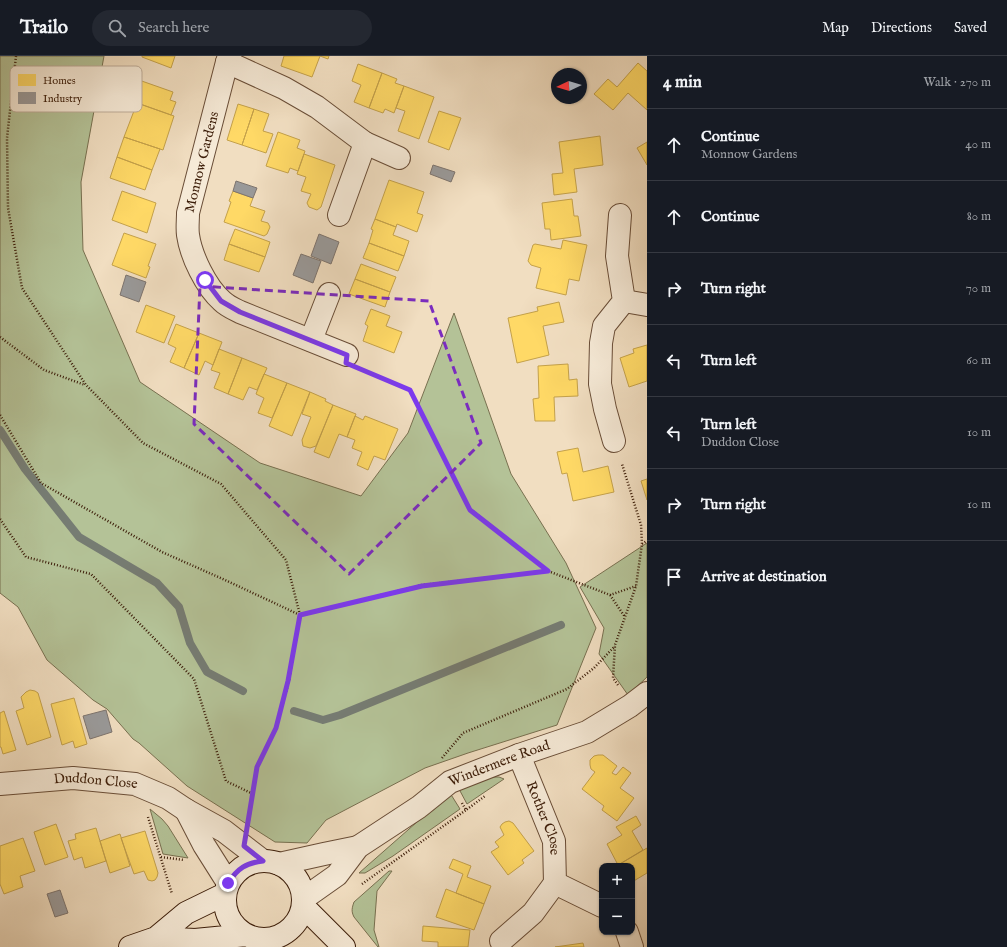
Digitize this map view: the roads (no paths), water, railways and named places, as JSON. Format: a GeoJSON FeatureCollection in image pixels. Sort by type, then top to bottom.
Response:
{"type":"FeatureCollection","features":[{"type":"Feature","properties":{"kind":"street","name":"Monnow Gardens"},"geometry":{"type":"LineString","coordinates":[[347,355],[240,312],[221,301],[205,280],[193,256],[187,235],[188,214],[229,59],[317,107],[365,143],[399,158]]}},
{"type":"Feature","properties":{"kind":"street"},"geometry":{"type":"LineString","coordinates":[[339,215],[365,143]]}},
{"type":"Feature","properties":{"kind":"street"},"geometry":{"type":"LineString","coordinates":[[614,441],[600,384],[601,343],[604,326],[624,301],[617,256],[620,215]]}},
{"type":"Feature","properties":{"kind":"street"},"geometry":{"type":"LineString","coordinates":[[311,340],[329,294]]}},
{"type":"Feature","properties":{"kind":"street"},"geometry":{"type":"LineString","coordinates":[[624,301],[647,305]]}},
{"type":"Feature","properties":{"kind":"street","name":"Windermere Road"},"geometry":{"type":"LineString","coordinates":[[303,903],[337,875],[358,847],[419,807],[450,782],[519,755],[587,732],[630,706],[647,692]]}},
{"type":"Feature","properties":{"kind":"street","name":"Rother Close"},"geometry":{"type":"LineString","coordinates":[[519,755],[554,841],[555,883]]}},
{"type":"Feature","properties":{"kind":"street","name":"Duddon Close"},"geometry":{"type":"LineString","coordinates":[[0,784],[73,778],[134,784],[168,798],[186,810],[224,830],[244,846],[271,862]]}},
{"type":"Feature","properties":{"kind":"street","name":"Duddon Close"},"geometry":{"type":"LineString","coordinates":[[186,810],[226,888]]}},
{"type":"Feature","properties":{"kind":"street","name":"Windermere Road"},"geometry":{"type":"LineString","coordinates":[[271,862],[358,847]]}},
{"type":"Feature","properties":{"kind":"street"},"geometry":{"type":"LineString","coordinates":[[252,862],[271,862],[289,870],[297,878],[301,888],[303,903],[299,918],[291,928],[281,935],[277,943],[247,935],[236,928],[229,918],[225,906],[226,888],[234,874],[242,867],[252,862]]}},
{"type":"Feature","properties":{"kind":"street"},"geometry":{"type":"LineString","coordinates":[[501,941],[533,914],[555,883],[599,905]]}},
{"type":"Feature","properties":{"kind":"street"},"geometry":{"type":"LineString","coordinates":[[130,947],[156,938],[186,913],[226,888]]}},
{"type":"Feature","properties":{"kind":"street"},"geometry":{"type":"LineString","coordinates":[[303,903],[344,947]]}},
{"type":"Feature","properties":{"kind":"street"},"geometry":{"type":"LineString","coordinates":[[156,938],[195,940],[247,935]]}},
{"type":"Feature","properties":{"kind":"street"},"geometry":{"type":"LineString","coordinates":[[627,935],[632,947]]}},
{"type":"Feature","properties":{"kind":"waterway"},"geometry":{"type":"LineString","coordinates":[[0,430],[25,469],[79,537],[157,583],[179,607],[190,643],[207,672],[243,691]]}},
{"type":"Feature","properties":{"kind":"waterway"},"geometry":{"type":"LineString","coordinates":[[294,711],[323,720],[340,715],[561,625]]}}]}
